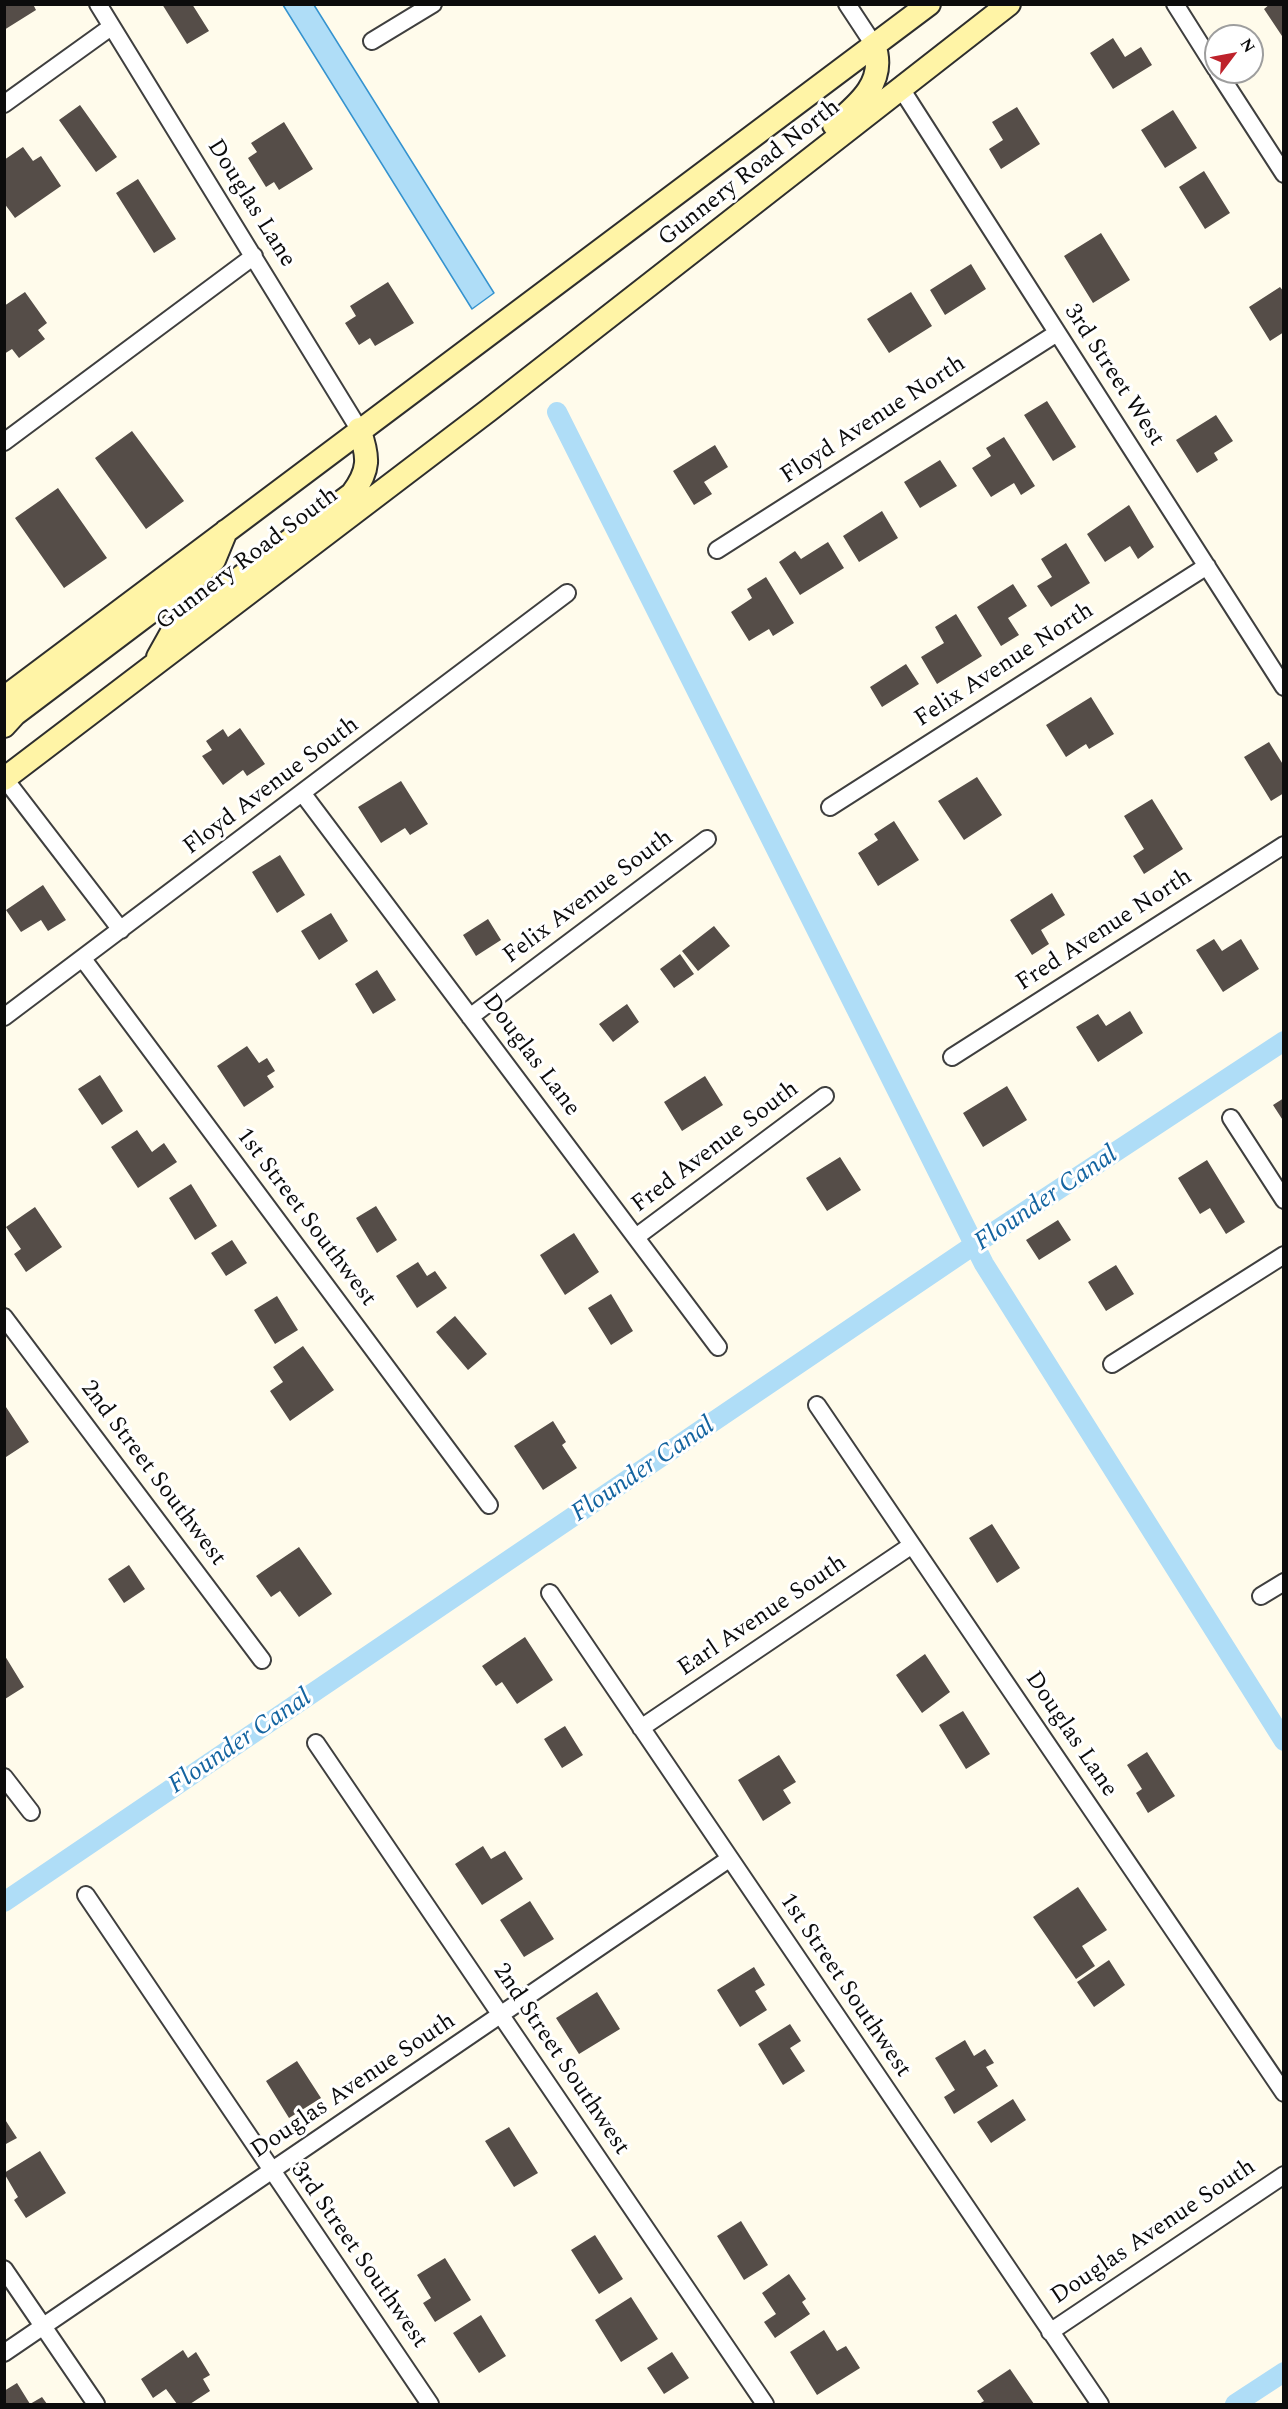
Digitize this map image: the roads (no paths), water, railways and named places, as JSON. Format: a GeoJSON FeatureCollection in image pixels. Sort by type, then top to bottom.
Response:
{"type":"FeatureCollection","features":[{"type":"Feature","properties":{"kind":"main road","name":"Gunnery Road North"},"geometry":{"type":"LineString","coordinates":[[500,325],[929,4]]}},
{"type":"Feature","properties":{"kind":"main road","name":"Gunnery Road North"},"geometry":{"type":"LineString","coordinates":[[524,384],[1009,4]]}},
{"type":"Feature","properties":{"kind":"main road"},"geometry":{"type":"LineString","coordinates":[[661,277],[681,245],[854,109],[871,89],[877,70],[878,57],[874,45]]}},
{"type":"Feature","properties":{"kind":"main road","name":"Gunnery Road South"},"geometry":{"type":"LineString","coordinates":[[4,698],[500,325]]}},
{"type":"Feature","properties":{"kind":"main road","name":"Gunnery Road South"},"geometry":{"type":"LineString","coordinates":[[5,778],[524,384]]}},
{"type":"Feature","properties":{"kind":"main road"},"geometry":{"type":"LineString","coordinates":[[152,667],[172,632],[202,606],[352,494],[363,479],[367,461],[359,429]]}},
{"type":"Feature","properties":{"kind":"main road"},"geometry":{"type":"LineString","coordinates":[[4,726],[15,714],[194,579],[214,560],[226,531]]}},
{"type":"Feature","properties":{"kind":"street","name":"Douglas Lane"},"geometry":{"type":"LineString","coordinates":[[98,4],[359,429]]}},
{"type":"Feature","properties":{"kind":"street"},"geometry":{"type":"LineString","coordinates":[[372,41],[433,4]]}},
{"type":"Feature","properties":{"kind":"street"},"geometry":{"type":"LineString","coordinates":[[848,4],[874,45]]}},
{"type":"Feature","properties":{"kind":"street"},"geometry":{"type":"LineString","coordinates":[[1175,4],[1204,50]]}},
{"type":"Feature","properties":{"kind":"street"},"geometry":{"type":"LineString","coordinates":[[4,104],[111,27]]}},
{"type":"Feature","properties":{"kind":"street"},"geometry":{"type":"LineString","coordinates":[[1226,84],[1284,174]]}},
{"type":"Feature","properties":{"kind":"street","name":"3rd Street West"},"geometry":{"type":"LineString","coordinates":[[902,90],[1284,687]]}},
{"type":"Feature","properties":{"kind":"street"},"geometry":{"type":"LineString","coordinates":[[4,442],[254,256]]}},
{"type":"Feature","properties":{"kind":"street","name":"Floyd Avenue North"},"geometry":{"type":"LineString","coordinates":[[717,550],[1057,333]]}},
{"type":"Feature","properties":{"kind":"street","name":"Felix Avenue North"},"geometry":{"type":"LineString","coordinates":[[830,807],[1207,566]]}},
{"type":"Feature","properties":{"kind":"street","name":"Floyd Avenue South"},"geometry":{"type":"LineString","coordinates":[[4,1017],[567,593]]}},
{"type":"Feature","properties":{"kind":"street"},"geometry":{"type":"LineString","coordinates":[[5,778],[121,930]]}},
{"type":"Feature","properties":{"kind":"street","name":"Douglas Lane"},"geometry":{"type":"LineString","coordinates":[[303,794],[718,1347]]}},
{"type":"Feature","properties":{"kind":"street","name":"Felix Avenue South"},"geometry":{"type":"LineString","coordinates":[[470,1017],[707,839]]}},
{"type":"Feature","properties":{"kind":"street","name":"Fred Avenue North"},"geometry":{"type":"LineString","coordinates":[[952,1058],[1284,844]]}},
{"type":"Feature","properties":{"kind":"street","name":"1st Street Southwest"},"geometry":{"type":"LineString","coordinates":[[83,959],[489,1505]]}},
{"type":"Feature","properties":{"kind":"street","name":"Fred Avenue South"},"geometry":{"type":"LineString","coordinates":[[636,1237],[825,1096]]}},
{"type":"Feature","properties":{"kind":"street"},"geometry":{"type":"LineString","coordinates":[[1231,1118],[1284,1200]]}},
{"type":"Feature","properties":{"kind":"street"},"geometry":{"type":"LineString","coordinates":[[1112,1364],[1284,1255]]}},
{"type":"Feature","properties":{"kind":"street","name":"2nd Street Southwest"},"geometry":{"type":"LineString","coordinates":[[4,1317],[262,1660]]}},
{"type":"Feature","properties":{"kind":"street","name":"Douglas Lane"},"geometry":{"type":"LineString","coordinates":[[817,1405],[1284,2093]]}},
{"type":"Feature","properties":{"kind":"street","name":"Earl Avenue South"},"geometry":{"type":"LineString","coordinates":[[641,1728],[912,1545]]}},
{"type":"Feature","properties":{"kind":"street"},"geometry":{"type":"LineString","coordinates":[[1261,1596],[1284,1582]]}},
{"type":"Feature","properties":{"kind":"street","name":"1st Street Southwest"},"geometry":{"type":"LineString","coordinates":[[550,1593],[1100,2404]]}},
{"type":"Feature","properties":{"kind":"street","name":"2nd Street Southwest"},"geometry":{"type":"LineString","coordinates":[[316,1743],[765,2404]]}},
{"type":"Feature","properties":{"kind":"street"},"geometry":{"type":"LineString","coordinates":[[4,1777],[31,1812]]}},
{"type":"Feature","properties":{"kind":"street","name":"Douglas Avenue South"},"geometry":{"type":"LineString","coordinates":[[4,2353],[729,1859]]}},
{"type":"Feature","properties":{"kind":"street","name":"3rd Street Southwest"},"geometry":{"type":"LineString","coordinates":[[86,1895],[271,2172],[289,2195],[430,2404]]}},
{"type":"Feature","properties":{"kind":"street","name":"Douglas Avenue South"},"geometry":{"type":"LineString","coordinates":[[1050,2332],[1284,2175]]}},
{"type":"Feature","properties":{"kind":"street"},"geometry":{"type":"LineString","coordinates":[[4,2269],[96,2404]]}},
{"type":"Feature","properties":{"kind":"water"},"geometry":{"type":"Polygon","coordinates":[[[283,5],[314,5],[494,293],[472,309],[283,5]]]}},
{"type":"Feature","properties":{"kind":"waterway"},"geometry":{"type":"LineString","coordinates":[[557,412],[984,1264],[1284,1741]]}},
{"type":"Feature","properties":{"kind":"waterway","name":"Flounder Canal"},"geometry":{"type":"LineString","coordinates":[[4,1902],[974,1245],[1284,1041]]}},
{"type":"Feature","properties":{"kind":"waterway"},"geometry":{"type":"LineString","coordinates":[[1235,2404],[1284,2372]]}}]}
